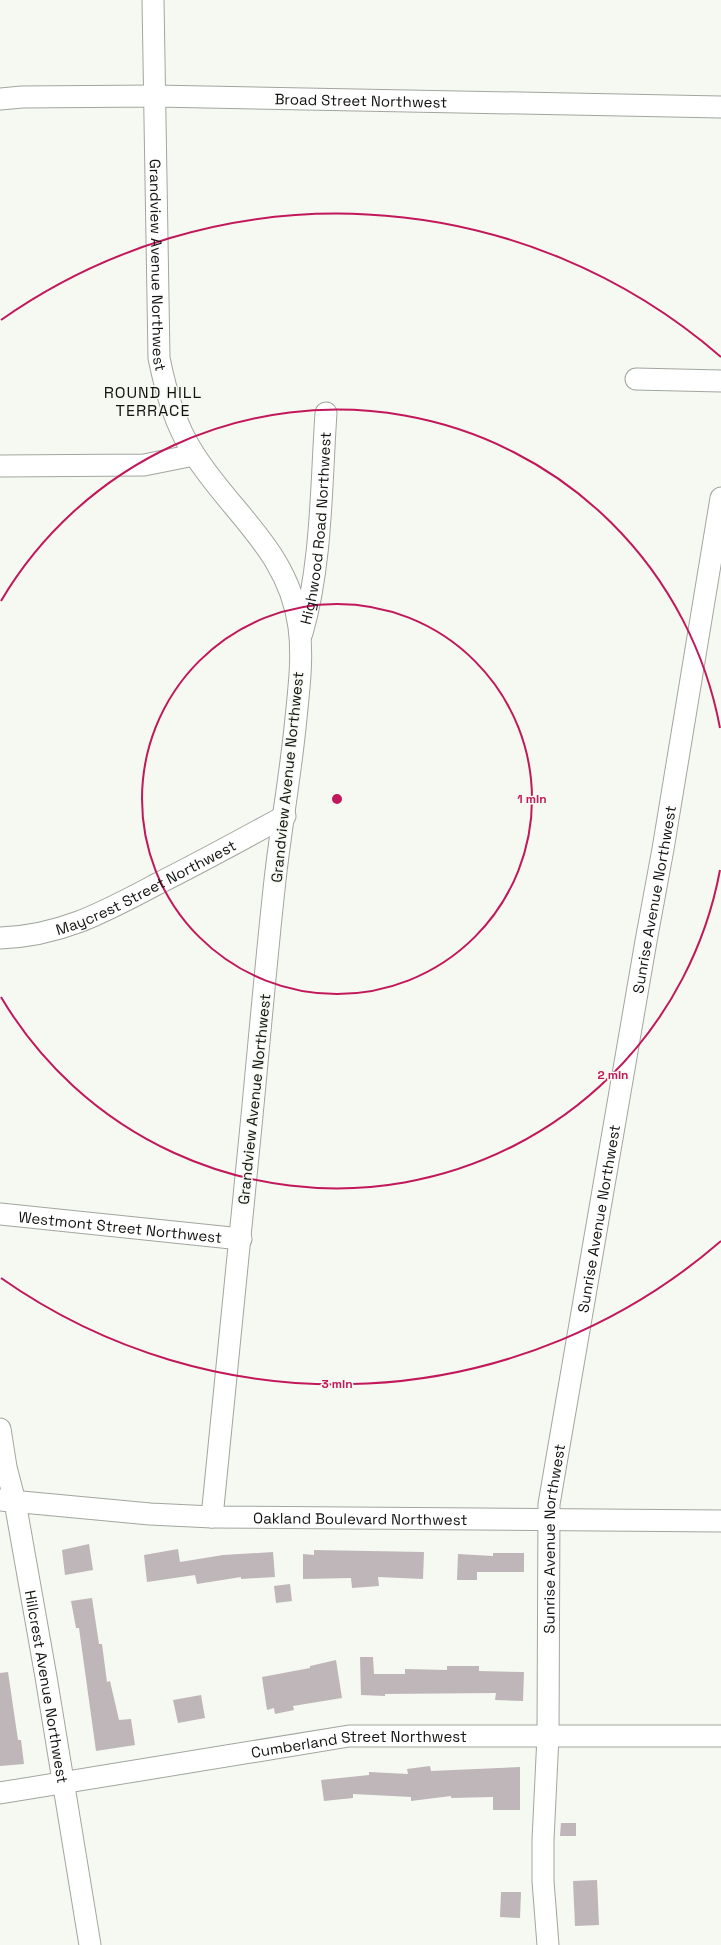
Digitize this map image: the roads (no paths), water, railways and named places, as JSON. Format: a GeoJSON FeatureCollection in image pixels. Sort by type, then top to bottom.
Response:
{"type":"FeatureCollection","features":[{"type":"Feature","properties":{"kind":"street","name":"Grandview Avenue Northwest"},"geometry":{"type":"LineString","coordinates":[[153,0],[160,358],[164,384],[175,416],[194,455],[215,485],[252,527],[276,561],[287,581],[295,604],[300,642],[300,681],[285,816],[276,877],[212,1517]]}},
{"type":"Feature","properties":{"kind":"street","name":"Broad Street Northwest"},"geometry":{"type":"LineString","coordinates":[[0,99],[22,97],[154,96],[721,106]]}},
{"type":"Feature","properties":{"kind":"street"},"geometry":{"type":"LineString","coordinates":[[636,379],[721,381]]}},
{"type":"Feature","properties":{"kind":"street","name":"Highwood Road Northwest"},"geometry":{"type":"LineString","coordinates":[[300,642],[310,607],[315,572],[326,413]]}},
{"type":"Feature","properties":{"kind":"street"},"geometry":{"type":"LineString","coordinates":[[0,466],[144,465],[194,455]]}},
{"type":"Feature","properties":{"kind":"street","name":"Sunrise Avenue Northwest"},"geometry":{"type":"LineString","coordinates":[[548,1945],[543,1881],[543,1840],[548,1736],[548,1520],[550,1496],[663,849],[721,498]]}},
{"type":"Feature","properties":{"kind":"street","name":"Maycrest Street Northwest"},"geometry":{"type":"LineString","coordinates":[[0,938],[42,933],[72,926],[100,914],[219,853],[285,816]]}},
{"type":"Feature","properties":{"kind":"street","name":"Westmont Street Northwest"},"geometry":{"type":"LineString","coordinates":[[0,1214],[240,1239]]}},
{"type":"Feature","properties":{"kind":"street","name":"Hillcrest Avenue Northwest"},"geometry":{"type":"LineString","coordinates":[[0,1429],[6,1467],[8,1501],[63,1783],[90,1945]]}},
{"type":"Feature","properties":{"kind":"street","name":"Oakland Boulevard Northwest"},"geometry":{"type":"LineString","coordinates":[[8,1501],[150,1514],[212,1517],[721,1521]]}},
{"type":"Feature","properties":{"kind":"street","name":"Cumberland Street Northwest"},"geometry":{"type":"LineString","coordinates":[[0,1793],[349,1736],[721,1736]]}},
{"type":"Feature","properties":{"kind":"district","name":"ROUND HILL TERRACE"},"geometry":{"type":"Point","coordinates":[153,401]}}]}
